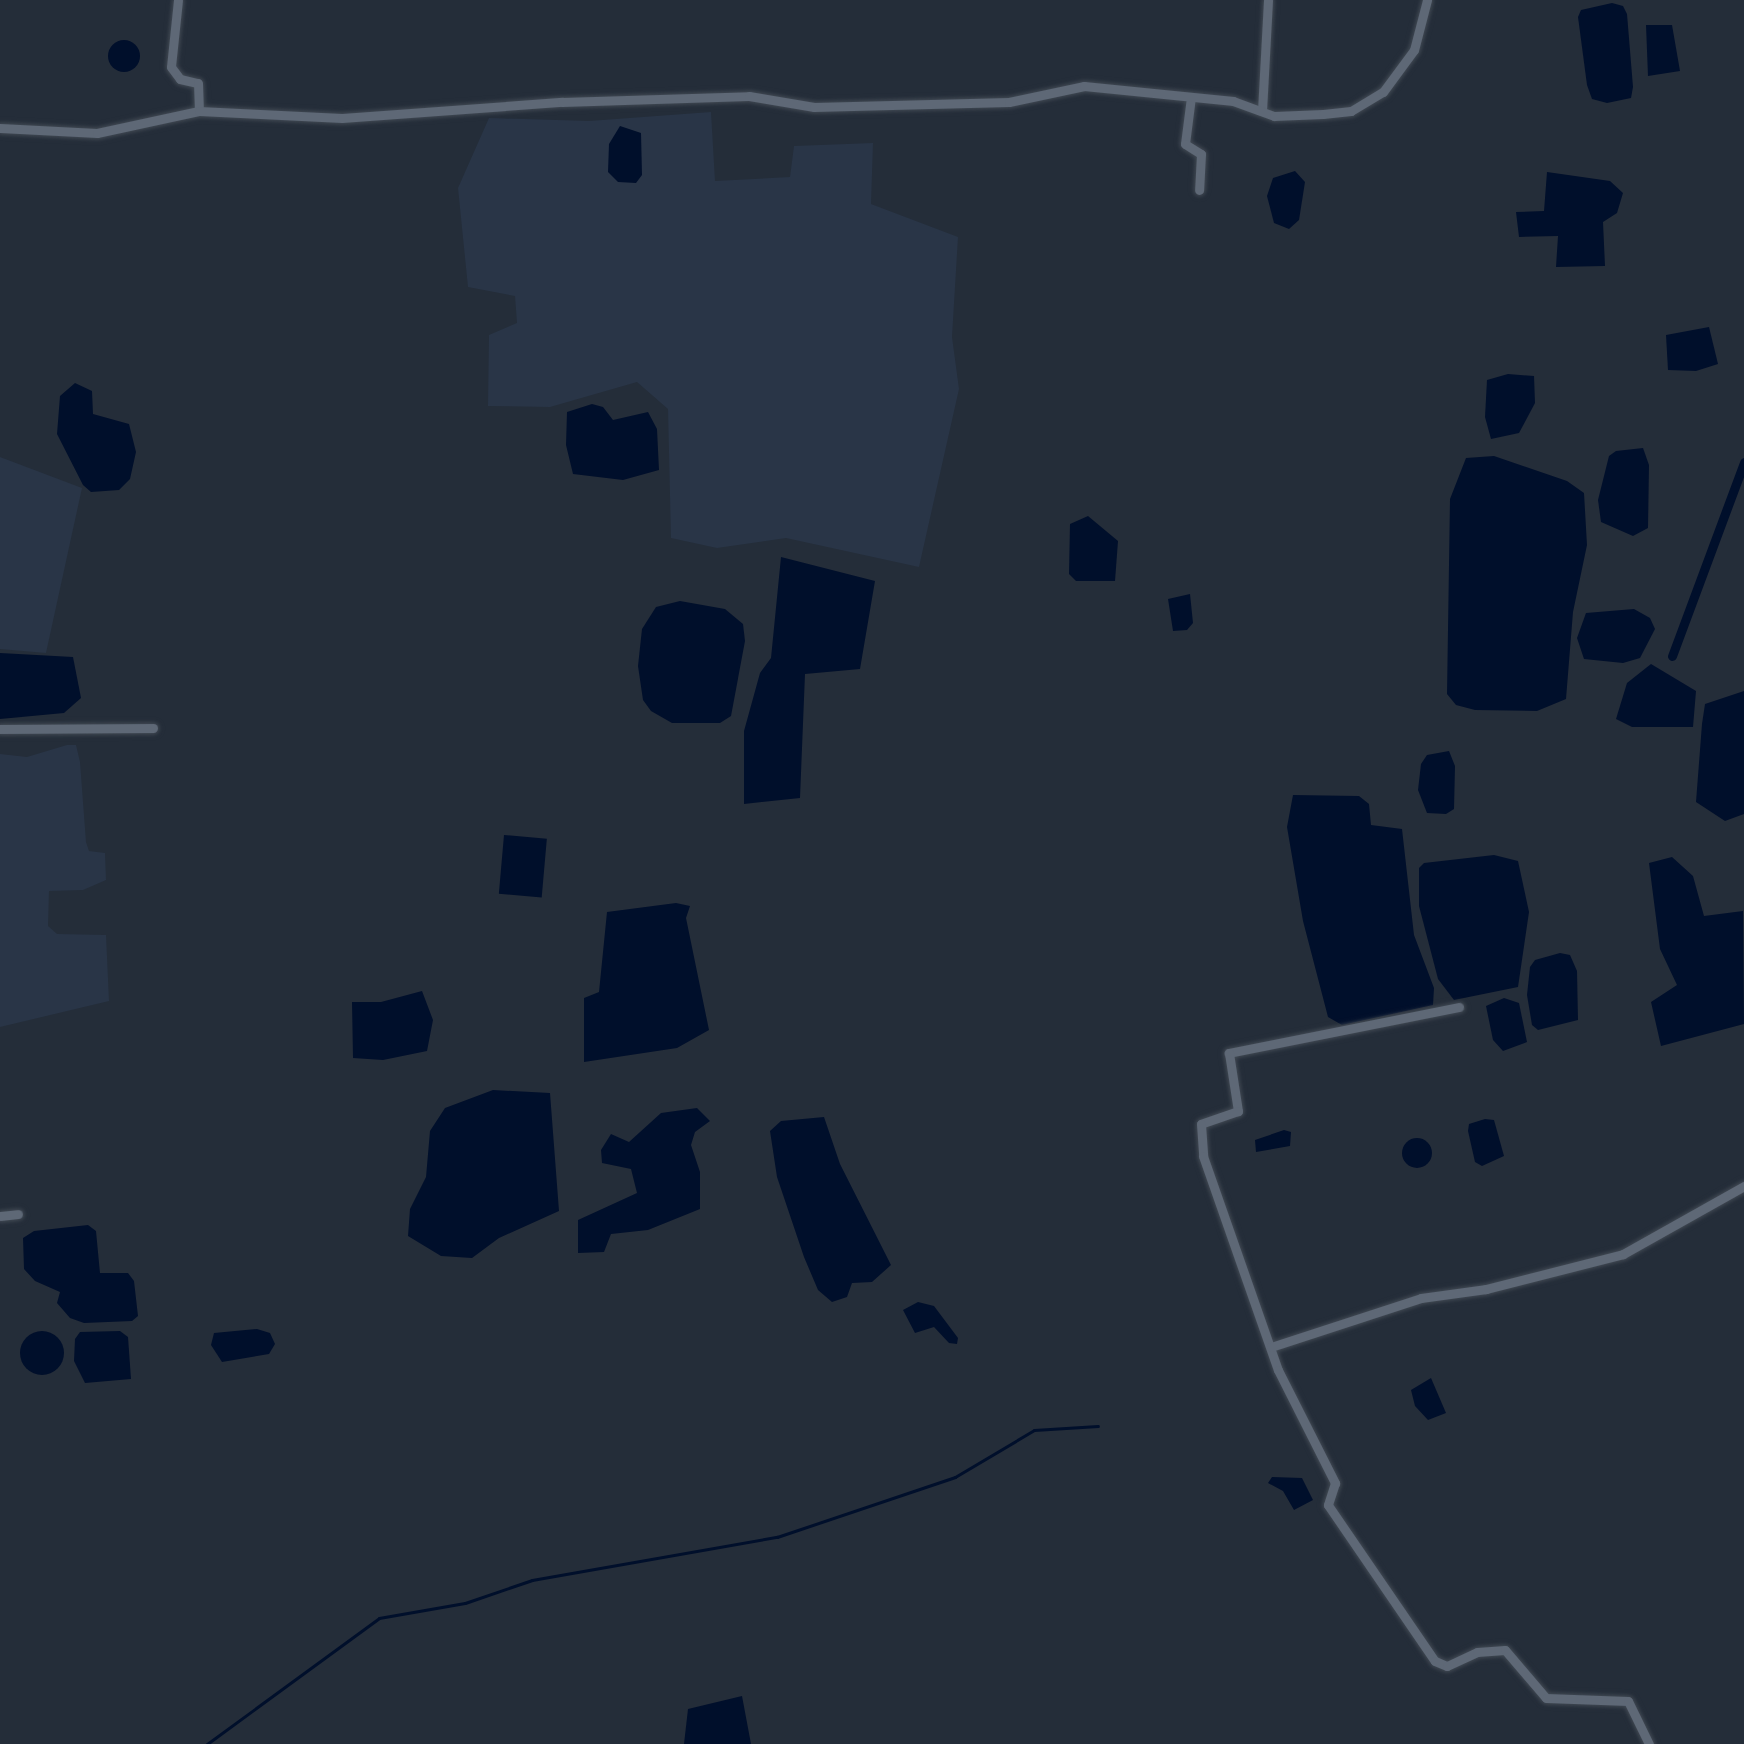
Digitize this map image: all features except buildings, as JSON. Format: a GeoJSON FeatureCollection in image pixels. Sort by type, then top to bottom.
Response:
{"type":"FeatureCollection","features":[{"type":"Feature","properties":{"kind":"street"},"geometry":{"type":"LineString","coordinates":[[178,0],[171,67],[180,79],[198,83],[199,111]]}},
{"type":"Feature","properties":{"kind":"street"},"geometry":{"type":"LineString","coordinates":[[1262,111],[1268,0]]}},
{"type":"Feature","properties":{"kind":"street"},"geometry":{"type":"LineString","coordinates":[[0,128],[56,134],[122,131],[199,111],[342,118],[562,102],[749,96],[814,107],[996,102],[1084,86],[1233,101],[1262,111],[1323,114],[1368,104],[1414,50],[1427,0]]}},
{"type":"Feature","properties":{"kind":"street"},"geometry":{"type":"LineString","coordinates":[[1191,97],[1185,144],[1201,154],[1199,190]]}},
{"type":"Feature","properties":{"kind":"street"},"geometry":{"type":"LineString","coordinates":[[0,729],[153,728]]}},
{"type":"Feature","properties":{"kind":"street"},"geometry":{"type":"LineString","coordinates":[[1459,1007],[1342,1034],[1252,1045],[1227,1054],[1238,1111],[1201,1124],[1199,1138],[1271,1347],[1335,1483],[1328,1505],[1435,1661],[1447,1666],[1477,1652],[1505,1650],[1546,1698],[1628,1701],[1649,1744]]}},
{"type":"Feature","properties":{"kind":"street"},"geometry":{"type":"LineString","coordinates":[[1271,1347],[1421,1298],[1486,1289],[1623,1254],[1744,1186]]}},
{"type":"Feature","properties":{"kind":"street"},"geometry":{"type":"LineString","coordinates":[[0,1216],[18,1214]]}},
{"type":"Feature","properties":{"kind":"shaded area"},"geometry":{"type":"Polygon","coordinates":[[[1612,3],[1623,6],[1627,14],[1633,87],[1631,98],[1607,103],[1592,99],[1587,85],[1578,17],[1581,10],[1612,3]]]}},
{"type":"Feature","properties":{"kind":"shaded area"},"geometry":{"type":"Polygon","coordinates":[[[1646,25],[1672,25],[1680,71],[1648,76],[1646,25]]]}},
{"type":"Feature","properties":{"kind":"shaded area"},"geometry":{"type":"Polygon","coordinates":[[[124,40],[135,45],[140,56],[135,67],[124,72],[113,67],[108,56],[113,45],[124,40]]]}},
{"type":"Feature","properties":{"kind":"shaded area"},"geometry":{"type":"Polygon","coordinates":[[[711,112],[715,181],[790,177],[794,146],[873,143],[871,204],[958,237],[952,337],[959,389],[919,567],[786,538],[717,548],[671,538],[668,409],[637,382],[550,407],[488,406],[489,335],[517,323],[515,296],[468,287],[458,188],[489,118],[589,121],[711,112]]]}},
{"type":"Feature","properties":{"kind":"shaded area"},"geometry":{"type":"Polygon","coordinates":[[[620,126],[641,133],[642,175],[636,183],[618,182],[608,172],[609,144],[620,126]]]}},
{"type":"Feature","properties":{"kind":"shaded area"},"geometry":{"type":"Polygon","coordinates":[[[1295,171],[1305,182],[1299,220],[1289,229],[1274,223],[1267,196],[1273,178],[1295,171]]]}},
{"type":"Feature","properties":{"kind":"shaded area"},"geometry":{"type":"Polygon","coordinates":[[[1547,172],[1610,181],[1623,193],[1617,213],[1603,222],[1605,266],[1556,267],[1558,236],[1519,237],[1516,212],[1544,211],[1547,172]]]}},
{"type":"Feature","properties":{"kind":"shaded area"},"geometry":{"type":"Polygon","coordinates":[[[1709,327],[1718,364],[1696,371],[1668,370],[1666,335],[1709,327]]]}},
{"type":"Feature","properties":{"kind":"shaded area"},"geometry":{"type":"Polygon","coordinates":[[[1508,374],[1534,376],[1535,403],[1519,433],[1491,439],[1485,417],[1487,380],[1508,374]]]}},
{"type":"Feature","properties":{"kind":"shaded area"},"geometry":{"type":"Polygon","coordinates":[[[75,383],[92,391],[93,414],[129,424],[136,452],[130,479],[119,490],[91,492],[83,485],[57,434],[60,396],[75,383]]]}},
{"type":"Feature","properties":{"kind":"shaded area"},"geometry":{"type":"Polygon","coordinates":[[[592,404],[603,407],[613,420],[648,412],[657,429],[659,470],[623,480],[573,474],[566,445],[567,412],[592,404]]]}},
{"type":"Feature","properties":{"kind":"shaded area"},"geometry":{"type":"Polygon","coordinates":[[[1643,448],[1649,465],[1648,528],[1633,536],[1601,522],[1598,500],[1609,456],[1616,451],[1643,448]]]}},
{"type":"Feature","properties":{"kind":"shaded area"},"geometry":{"type":"Polygon","coordinates":[[[1494,456],[1567,481],[1584,493],[1587,545],[1573,612],[1566,699],[1537,711],[1475,710],[1456,705],[1447,694],[1450,499],[1466,458],[1494,456]]]}},
{"type":"Feature","properties":{"kind":"shaded area"},"geometry":{"type":"Polygon","coordinates":[[[0,457],[82,488],[46,653],[0,649],[0,457]]]}},
{"type":"Feature","properties":{"kind":"shaded area"},"geometry":{"type":"Polygon","coordinates":[[[1088,516],[1118,541],[1115,581],[1076,581],[1069,574],[1070,524],[1088,516]]]}},
{"type":"Feature","properties":{"kind":"shaded area"},"geometry":{"type":"Polygon","coordinates":[[[781,557],[875,581],[860,669],[805,674],[800,798],[744,804],[744,731],[760,673],[771,658],[781,557]]]}},
{"type":"Feature","properties":{"kind":"shaded area"},"geometry":{"type":"Polygon","coordinates":[[[1190,594],[1193,623],[1187,630],[1173,631],[1168,599],[1190,594]]]}},
{"type":"Feature","properties":{"kind":"shaded area"},"geometry":{"type":"Polygon","coordinates":[[[680,601],[725,609],[743,624],[745,641],[731,716],[720,723],[672,723],[651,711],[643,700],[638,666],[642,629],[656,607],[680,601]]]}},
{"type":"Feature","properties":{"kind":"shaded area"},"geometry":{"type":"Polygon","coordinates":[[[1634,609],[1650,618],[1655,629],[1640,658],[1623,663],[1584,659],[1577,638],[1586,613],[1634,609]]]}},
{"type":"Feature","properties":{"kind":"shaded area"},"geometry":{"type":"Polygon","coordinates":[[[0,653],[73,657],[81,698],[64,713],[0,719],[0,653]]]}},
{"type":"Feature","properties":{"kind":"shaded area"},"geometry":{"type":"Polygon","coordinates":[[[1651,664],[1696,691],[1693,727],[1632,727],[1616,719],[1627,683],[1651,664]]]}},
{"type":"Feature","properties":{"kind":"shaded area"},"geometry":{"type":"Polygon","coordinates":[[[1744,691],[1744,814],[1725,821],[1696,802],[1702,724],[1705,704],[1744,691]]]}},
{"type":"Feature","properties":{"kind":"shaded area"},"geometry":{"type":"Polygon","coordinates":[[[76,745],[80,762],[86,842],[89,851],[105,853],[106,880],[83,890],[49,891],[48,926],[57,934],[106,935],[109,1001],[0,1027],[0,754],[27,757],[76,745]]]}},
{"type":"Feature","properties":{"kind":"shaded area"},"geometry":{"type":"Polygon","coordinates":[[[1449,751],[1455,766],[1454,809],[1446,814],[1427,813],[1418,790],[1421,764],[1427,755],[1449,751]]]}},
{"type":"Feature","properties":{"kind":"shaded area"},"geometry":{"type":"Polygon","coordinates":[[[1293,795],[1359,796],[1369,804],[1371,825],[1402,829],[1414,935],[1434,988],[1433,1005],[1342,1025],[1328,1017],[1303,921],[1287,827],[1293,795]]]}},
{"type":"Feature","properties":{"kind":"shaded area"},"geometry":{"type":"Polygon","coordinates":[[[504,835],[547,839],[542,898],[499,894],[504,835]]]}},
{"type":"Feature","properties":{"kind":"shaded area"},"geometry":{"type":"Polygon","coordinates":[[[1494,855],[1518,861],[1529,912],[1518,987],[1454,1000],[1438,979],[1419,906],[1419,868],[1424,863],[1494,855]]]}},
{"type":"Feature","properties":{"kind":"shaded area"},"geometry":{"type":"Polygon","coordinates":[[[1672,857],[1693,876],[1704,916],[1743,911],[1744,1024],[1661,1046],[1651,1002],[1677,985],[1660,949],[1649,863],[1672,857]]]}},
{"type":"Feature","properties":{"kind":"shaded area"},"geometry":{"type":"Polygon","coordinates":[[[676,903],[690,906],[686,918],[709,1030],[677,1048],[584,1062],[584,998],[599,992],[607,912],[676,903]]]}},
{"type":"Feature","properties":{"kind":"shaded area"},"geometry":{"type":"Polygon","coordinates":[[[1560,953],[1570,955],[1577,971],[1578,1020],[1538,1030],[1532,1025],[1527,995],[1530,967],[1535,960],[1560,953]]]}},
{"type":"Feature","properties":{"kind":"shaded area"},"geometry":{"type":"Polygon","coordinates":[[[422,991],[433,1020],[427,1051],[383,1060],[353,1058],[352,1002],[381,1002],[422,991]]]}},
{"type":"Feature","properties":{"kind":"shaded area"},"geometry":{"type":"Polygon","coordinates":[[[1504,998],[1519,1003],[1527,1042],[1503,1051],[1493,1040],[1486,1006],[1504,998]]]}},
{"type":"Feature","properties":{"kind":"shaded area"},"geometry":{"type":"Polygon","coordinates":[[[493,1090],[550,1093],[559,1211],[499,1238],[472,1258],[441,1256],[408,1236],[410,1209],[426,1177],[430,1131],[445,1108],[493,1090]]]}},
{"type":"Feature","properties":{"kind":"shaded area"},"geometry":{"type":"Polygon","coordinates":[[[697,1108],[710,1121],[695,1132],[691,1145],[700,1172],[700,1209],[648,1230],[611,1234],[604,1252],[578,1253],[578,1220],[637,1193],[631,1169],[602,1163],[601,1150],[611,1134],[629,1142],[661,1113],[697,1108]]]}},
{"type":"Feature","properties":{"kind":"shaded area"},"geometry":{"type":"Polygon","coordinates":[[[824,1117],[840,1164],[891,1265],[872,1282],[852,1283],[847,1297],[832,1302],[818,1290],[804,1257],[777,1177],[770,1131],[781,1121],[824,1117]]]}},
{"type":"Feature","properties":{"kind":"shaded area"},"geometry":{"type":"Polygon","coordinates":[[[1485,1119],[1494,1120],[1504,1156],[1482,1166],[1475,1162],[1468,1131],[1469,1124],[1485,1119]]]}},
{"type":"Feature","properties":{"kind":"shaded area"},"geometry":{"type":"Polygon","coordinates":[[[1284,1130],[1291,1132],[1290,1146],[1256,1152],[1255,1140],[1284,1130]]]}},
{"type":"Feature","properties":{"kind":"shaded area"},"geometry":{"type":"Polygon","coordinates":[[[1417,1138],[1428,1142],[1432,1153],[1428,1164],[1417,1168],[1406,1164],[1402,1153],[1406,1142],[1417,1138]]]}},
{"type":"Feature","properties":{"kind":"shaded area"},"geometry":{"type":"Polygon","coordinates":[[[88,1225],[96,1231],[100,1273],[128,1273],[134,1281],[138,1316],[132,1321],[84,1323],[70,1318],[57,1303],[60,1292],[35,1281],[24,1269],[23,1238],[34,1231],[88,1225]]]}},
{"type":"Feature","properties":{"kind":"shaded area"},"geometry":{"type":"Polygon","coordinates":[[[918,1302],[934,1306],[958,1338],[957,1344],[949,1343],[934,1327],[915,1333],[903,1310],[918,1302]]]}},
{"type":"Feature","properties":{"kind":"shaded area"},"geometry":{"type":"Polygon","coordinates":[[[257,1329],[270,1333],[275,1344],[269,1354],[222,1362],[211,1345],[214,1333],[257,1329]]]}},
{"type":"Feature","properties":{"kind":"shaded area"},"geometry":{"type":"Polygon","coordinates":[[[42,1331],[58,1337],[64,1353],[58,1369],[42,1375],[26,1369],[20,1353],[26,1337],[42,1331]]]}},
{"type":"Feature","properties":{"kind":"shaded area"},"geometry":{"type":"Polygon","coordinates":[[[120,1331],[128,1337],[131,1379],[85,1383],[74,1361],[75,1339],[80,1332],[120,1331]]]}},
{"type":"Feature","properties":{"kind":"shaded area"},"geometry":{"type":"Polygon","coordinates":[[[1431,1378],[1446,1413],[1428,1420],[1415,1406],[1411,1390],[1431,1378]]]}},
{"type":"Feature","properties":{"kind":"shaded area"},"geometry":{"type":"Polygon","coordinates":[[[1272,1477],[1302,1478],[1313,1500],[1294,1510],[1283,1491],[1268,1483],[1272,1477]]]}},
{"type":"Feature","properties":{"kind":"shaded area"},"geometry":{"type":"Polygon","coordinates":[[[742,1696],[751,1744],[684,1744],[688,1709],[742,1696]]]}},
{"type":"Feature","properties":{"kind":"waterway"},"geometry":{"type":"LineString","coordinates":[[1672,656],[1744,462]]}},
{"type":"Feature","properties":{"kind":"waterway"},"geometry":{"type":"LineString","coordinates":[[207,1744],[379,1618],[465,1603],[532,1580],[777,1537],[955,1477],[1034,1430],[1098,1426]]}}]}
